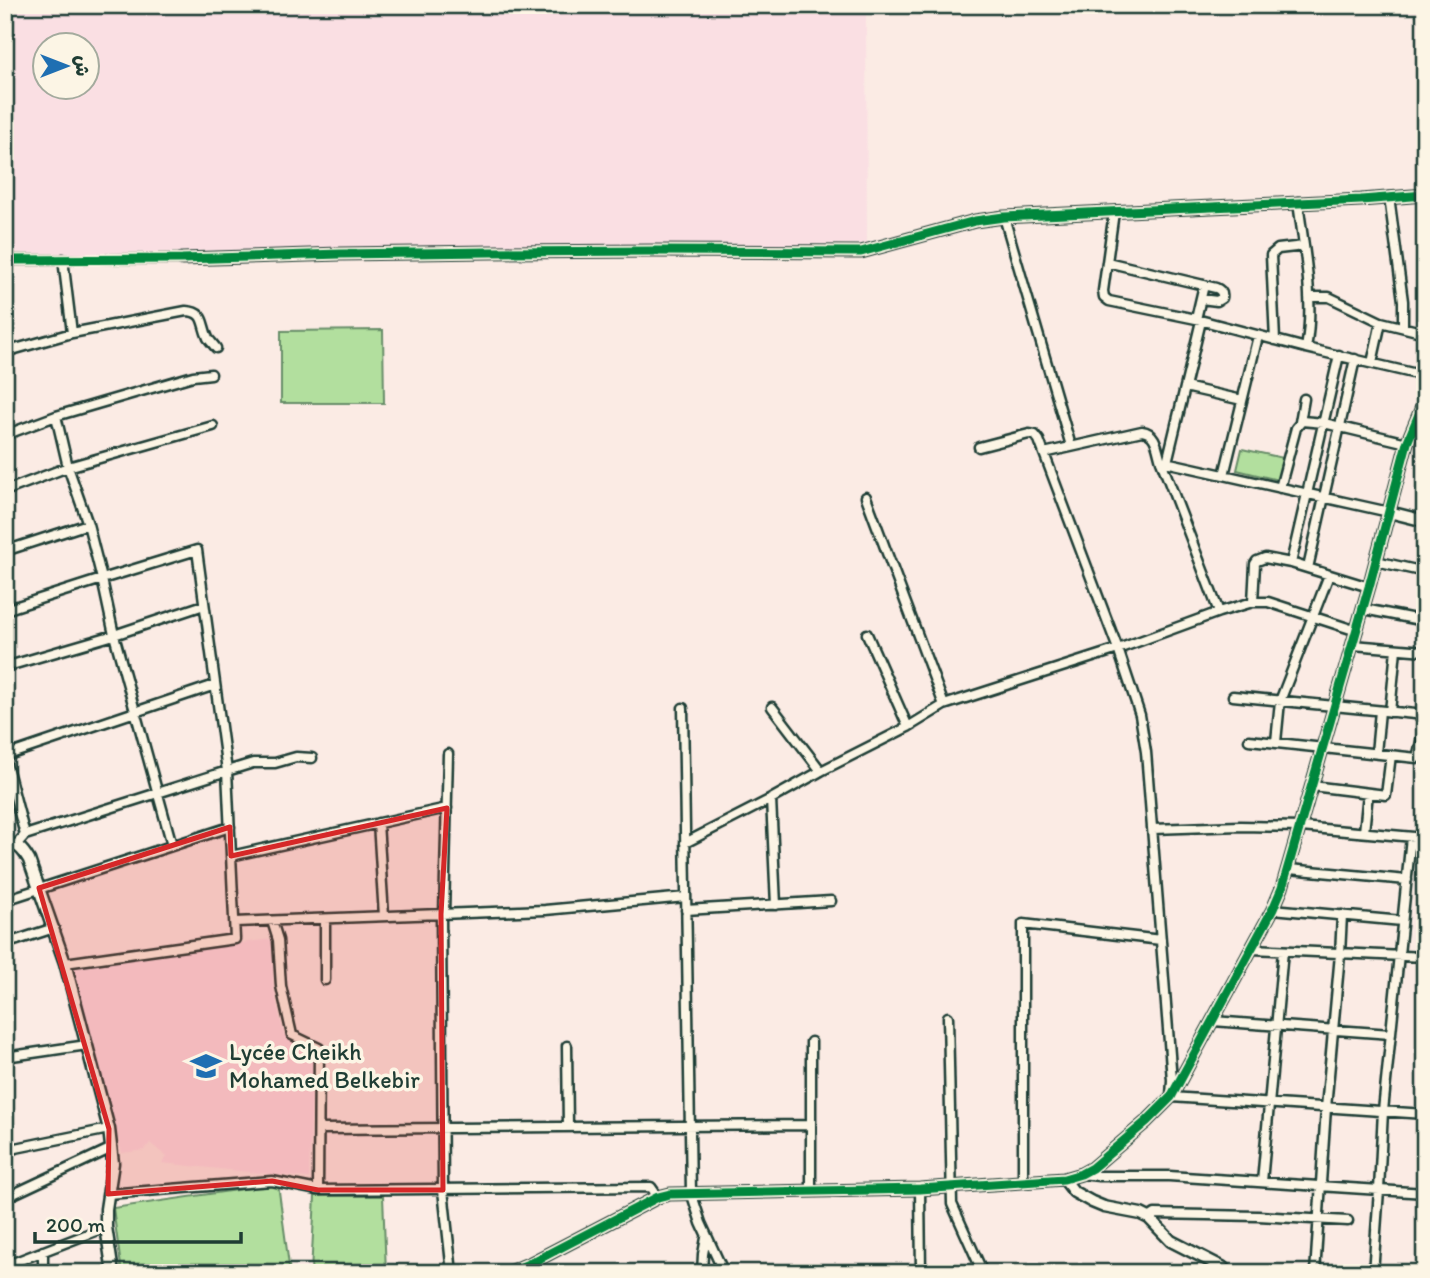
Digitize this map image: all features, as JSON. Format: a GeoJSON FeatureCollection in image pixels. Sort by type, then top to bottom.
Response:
{"type":"FeatureCollection","features":[{"type":"Feature","properties":{"kind":"street"},"geometry":{"type":"LineString","coordinates":[[5,260],[490,252],[861,252],[975,221],[1004,217],[1425,195]]}},
{"type":"Feature","properties":{"kind":"street"},"geometry":{"type":"LineString","coordinates":[[1389,197],[1403,301],[1403,327]]}},
{"type":"Feature","properties":{"kind":"street"},"geometry":{"type":"LineString","coordinates":[[1298,202],[1309,297],[1310,325],[1306,348]]}},
{"type":"Feature","properties":{"kind":"street"},"geometry":{"type":"LineString","coordinates":[[1114,212],[1102,292],[1106,299],[1425,376]]}},
{"type":"Feature","properties":{"kind":"street"},"geometry":{"type":"LineString","coordinates":[[1004,217],[1072,446]]}},
{"type":"Feature","properties":{"kind":"street"},"geometry":{"type":"LineString","coordinates":[[1275,340],[1271,255],[1278,248],[1304,246]]}},
{"type":"Feature","properties":{"kind":"street"},"geometry":{"type":"LineString","coordinates":[[63,259],[72,333]]}},
{"type":"Feature","properties":{"kind":"street"},"geometry":{"type":"LineString","coordinates":[[1107,262],[1218,289],[1222,296],[1217,301],[1201,299]]}},
{"type":"Feature","properties":{"kind":"street"},"geometry":{"type":"LineString","coordinates":[[1164,462],[1185,387],[1204,285]]}},
{"type":"Feature","properties":{"kind":"street"},"geometry":{"type":"LineString","coordinates":[[1309,297],[1336,299],[1381,321],[1425,333]]}},
{"type":"Feature","properties":{"kind":"street"},"geometry":{"type":"LineString","coordinates":[[5,352],[72,333],[168,313],[191,311],[200,316],[208,337],[216,348]]}},
{"type":"Feature","properties":{"kind":"street"},"geometry":{"type":"LineString","coordinates":[[1372,363],[1381,321]]}},
{"type":"Feature","properties":{"kind":"street"},"geometry":{"type":"LineString","coordinates":[[1224,475],[1258,336]]}},
{"type":"Feature","properties":{"kind":"street"},"geometry":{"type":"LineString","coordinates":[[1291,563],[1339,355]]}},
{"type":"Feature","properties":{"kind":"street"},"geometry":{"type":"LineString","coordinates":[[1308,568],[1356,359]]}},
{"type":"Feature","properties":{"kind":"street"},"geometry":{"type":"LineString","coordinates":[[5,435],[56,416],[193,376],[211,374]]}},
{"type":"Feature","properties":{"kind":"street"},"geometry":{"type":"LineString","coordinates":[[1185,387],[1242,400]]}},
{"type":"Feature","properties":{"kind":"street"},"geometry":{"type":"LineString","coordinates":[[1280,488],[1300,422],[1304,399]]}},
{"type":"Feature","properties":{"kind":"street"},"geometry":{"type":"LineString","coordinates":[[507,1273],[658,1197],[670,1194],[920,1189],[1064,1179],[1092,1168],[1147,1121],[1171,1097],[1273,909],[1289,869],[1370,587],[1407,443],[1420,422],[1424,402]]}},
{"type":"Feature","properties":{"kind":"street"},"geometry":{"type":"LineString","coordinates":[[56,416],[68,467],[88,524],[114,635],[172,845]]}},
{"type":"Feature","properties":{"kind":"street"},"geometry":{"type":"LineString","coordinates":[[1300,422],[1305,420],[1324,423],[1407,443]]}},
{"type":"Feature","properties":{"kind":"street"},"geometry":{"type":"LineString","coordinates":[[5,491],[68,467],[213,426]]}},
{"type":"Feature","properties":{"kind":"street"},"geometry":{"type":"LineString","coordinates":[[1044,453],[1145,431],[1150,433],[1164,462],[1219,612]]}},
{"type":"Feature","properties":{"kind":"street"},"geometry":{"type":"LineString","coordinates":[[979,447],[1032,434],[1039,439],[1140,715],[1153,830],[1172,1080],[1171,1097]]}},
{"type":"Feature","properties":{"kind":"street"},"geometry":{"type":"LineString","coordinates":[[1164,462],[1425,521]]}},
{"type":"Feature","properties":{"kind":"street"},"geometry":{"type":"LineString","coordinates":[[866,497],[944,705]]}},
{"type":"Feature","properties":{"kind":"street"},"geometry":{"type":"LineString","coordinates":[[5,551],[88,524]]}},
{"type":"Feature","properties":{"kind":"street"},"geometry":{"type":"LineString","coordinates":[[5,610],[197,550],[227,771],[235,939],[65,963]]}},
{"type":"Feature","properties":{"kind":"street"},"geometry":{"type":"LineString","coordinates":[[1254,602],[1254,568],[1257,561],[1265,558],[1291,563],[1370,587]]}},
{"type":"Feature","properties":{"kind":"street"},"geometry":{"type":"LineString","coordinates":[[1376,561],[1425,572]]}},
{"type":"Feature","properties":{"kind":"street"},"geometry":{"type":"LineString","coordinates":[[1276,742],[1280,701],[1329,575]]}},
{"type":"Feature","properties":{"kind":"street"},"geometry":{"type":"LineString","coordinates":[[685,843],[908,727],[944,705],[1118,649],[1219,612],[1254,602],[1273,603],[1357,631]]}},
{"type":"Feature","properties":{"kind":"street"},"geometry":{"type":"LineString","coordinates":[[5,667],[205,605]]}},
{"type":"Feature","properties":{"kind":"street"},"geometry":{"type":"LineString","coordinates":[[1363,608],[1425,621]]}},
{"type":"Feature","properties":{"kind":"street"},"geometry":{"type":"LineString","coordinates":[[867,634],[908,727]]}},
{"type":"Feature","properties":{"kind":"street"},"geometry":{"type":"LineString","coordinates":[[1353,645],[1425,651]]}},
{"type":"Feature","properties":{"kind":"street"},"geometry":{"type":"LineString","coordinates":[[1390,712],[1396,649]]}},
{"type":"Feature","properties":{"kind":"street"},"geometry":{"type":"LineString","coordinates":[[26,835],[5,758],[215,685]]}},
{"type":"Feature","properties":{"kind":"street"},"geometry":{"type":"LineString","coordinates":[[1233,696],[1425,715]]}},
{"type":"Feature","properties":{"kind":"street"},"geometry":{"type":"LineString","coordinates":[[772,707],[821,771]]}},
{"type":"Feature","properties":{"kind":"street"},"geometry":{"type":"LineString","coordinates":[[683,708],[691,1192],[706,1236],[724,1273]]}},
{"type":"Feature","properties":{"kind":"street"},"geometry":{"type":"LineString","coordinates":[[1376,753],[1380,711]]}},
{"type":"Feature","properties":{"kind":"street"},"geometry":{"type":"LineString","coordinates":[[1249,740],[1417,758],[1425,726]]}},
{"type":"Feature","properties":{"kind":"street"},"geometry":{"type":"LineString","coordinates":[[448,754],[442,914],[443,1190],[452,1273]]}},
{"type":"Feature","properties":{"kind":"street"},"geometry":{"type":"LineString","coordinates":[[1312,786],[1386,795],[1391,755]]}},
{"type":"Feature","properties":{"kind":"street"},"geometry":{"type":"LineString","coordinates":[[11,845],[26,835],[227,771],[296,757],[312,758]]}},
{"type":"Feature","properties":{"kind":"street"},"geometry":{"type":"LineString","coordinates":[[1363,832],[1367,793]]}},
{"type":"Feature","properties":{"kind":"street"},"geometry":{"type":"LineString","coordinates":[[771,799],[776,905]]}},
{"type":"Feature","properties":{"kind":"street"},"geometry":{"type":"LineString","coordinates":[[231,856],[447,808]]}},
{"type":"Feature","properties":{"kind":"street"},"geometry":{"type":"LineString","coordinates":[[378,823],[384,916]]}},
{"type":"Feature","properties":{"kind":"street"},"geometry":{"type":"LineString","coordinates":[[1153,830],[1240,826],[1301,827],[1425,838]]}},
{"type":"Feature","properties":{"kind":"street"},"geometry":{"type":"LineString","coordinates":[[5,900],[230,827]]}},
{"type":"Feature","properties":{"kind":"street"},"geometry":{"type":"LineString","coordinates":[[1373,1273],[1383,1111],[1411,837]]}},
{"type":"Feature","properties":{"kind":"street"},"geometry":{"type":"LineString","coordinates":[[11,845],[22,850],[29,860],[54,928],[109,1129],[112,1174],[106,1227],[113,1273]]}},
{"type":"Feature","properties":{"kind":"street"},"geometry":{"type":"LineString","coordinates":[[1289,869],[1407,880]]}},
{"type":"Feature","properties":{"kind":"street"},"geometry":{"type":"LineString","coordinates":[[234,922],[545,910],[686,897]]}},
{"type":"Feature","properties":{"kind":"street"},"geometry":{"type":"LineString","coordinates":[[686,910],[831,901]]}},
{"type":"Feature","properties":{"kind":"street"},"geometry":{"type":"LineString","coordinates":[[1273,909],[1402,921]]}},
{"type":"Feature","properties":{"kind":"street"},"geometry":{"type":"LineString","coordinates":[[1315,1273],[1342,915]]}},
{"type":"Feature","properties":{"kind":"street"},"geometry":{"type":"LineString","coordinates":[[325,919],[325,980]]}},
{"type":"Feature","properties":{"kind":"street"},"geometry":{"type":"LineString","coordinates":[[272,921],[278,940],[281,986],[292,1035],[319,1048],[318,1190]]}},
{"type":"Feature","properties":{"kind":"street"},"geometry":{"type":"LineString","coordinates":[[1023,1181],[1023,924],[1161,940]]}},
{"type":"Feature","properties":{"kind":"street"},"geometry":{"type":"LineString","coordinates":[[5,944],[54,928]]}},
{"type":"Feature","properties":{"kind":"street"},"geometry":{"type":"LineString","coordinates":[[1252,949],[1425,957]]}},
{"type":"Feature","properties":{"kind":"street"},"geometry":{"type":"LineString","coordinates":[[1262,1182],[1283,951]]}},
{"type":"Feature","properties":{"kind":"street"},"geometry":{"type":"LineString","coordinates":[[948,1017],[952,1203],[983,1273]]}},
{"type":"Feature","properties":{"kind":"street"},"geometry":{"type":"LineString","coordinates":[[1213,1021],[1391,1034]]}},
{"type":"Feature","properties":{"kind":"street"},"geometry":{"type":"LineString","coordinates":[[811,1042],[811,1191]]}},
{"type":"Feature","properties":{"kind":"street"},"geometry":{"type":"LineString","coordinates":[[5,1057],[87,1045]]}},
{"type":"Feature","properties":{"kind":"street"},"geometry":{"type":"LineString","coordinates":[[567,1046],[568,1127]]}},
{"type":"Feature","properties":{"kind":"street"},"geometry":{"type":"LineString","coordinates":[[1171,1097],[1425,1114]]}},
{"type":"Feature","properties":{"kind":"street"},"geometry":{"type":"LineString","coordinates":[[319,1129],[811,1125]]}},
{"type":"Feature","properties":{"kind":"street"},"geometry":{"type":"LineString","coordinates":[[5,1150],[109,1129]]}},
{"type":"Feature","properties":{"kind":"street"},"geometry":{"type":"LineString","coordinates":[[5,1198],[112,1148]]}},
{"type":"Feature","properties":{"kind":"street"},"geometry":{"type":"LineString","coordinates":[[1081,1174],[1169,1176],[1425,1194]]}},
{"type":"Feature","properties":{"kind":"street"},"geometry":{"type":"LineString","coordinates":[[1064,1179],[1074,1192],[1092,1202],[1149,1218],[1171,1241],[1229,1273]]}},
{"type":"Feature","properties":{"kind":"street"},"geometry":{"type":"LineString","coordinates":[[108,1194],[272,1181],[318,1190],[650,1187],[658,1197]]}},
{"type":"Feature","properties":{"kind":"street"},"geometry":{"type":"LineString","coordinates":[[920,1189],[920,1273]]}},
{"type":"Feature","properties":{"kind":"street"},"geometry":{"type":"LineString","coordinates":[[1149,1218],[1155,1214],[1348,1221]]}},
{"type":"Feature","properties":{"kind":"street"},"geometry":{"type":"LineString","coordinates":[[5,1266],[106,1227]]}},
{"type":"Feature","properties":{"kind":"street"},"geometry":{"type":"LineString","coordinates":[[702,1273],[706,1236]]}},
{"type":"Feature","properties":{"kind":"street"},"geometry":{"type":"LineString","coordinates":[[43,1251],[43,1273]]}},
{"type":"Feature","properties":{"kind":"highlighted area"},"geometry":{"type":"Polygon","coordinates":[[[447,808],[441,914],[443,1190],[318,1190],[272,1181],[108,1194],[109,1129],[39,888],[230,827],[231,856],[447,808]]]}},
{"type":"Feature","properties":{"kind":"shaded area"},"geometry":{"type":"Polygon","coordinates":[[[5,5],[866,5],[867,244],[5,254],[5,5]]]}},
{"type":"Feature","properties":{"kind":"shaded area","name":"Lycée Cheikh Mohamed Belkebir"},"geometry":{"type":"Polygon","coordinates":[[[272,939],[273,986],[284,1035],[313,1049],[309,1178],[162,1163],[167,1157],[150,1143],[144,1150],[122,1153],[71,965],[272,939]]]}},
{"type":"Feature","properties":{"kind":"green space"},"geometry":{"type":"Polygon","coordinates":[[[383,330],[384,403],[281,403],[281,331],[383,330]]]}},
{"type":"Feature","properties":{"kind":"green space"},"geometry":{"type":"Polygon","coordinates":[[[1242,449],[1283,458],[1278,480],[1237,470],[1242,449]]]}},
{"type":"Feature","properties":{"kind":"green space"},"geometry":{"type":"Polygon","coordinates":[[[278,1184],[290,1273],[122,1273],[113,1208],[278,1184]]]}},
{"type":"Feature","properties":{"kind":"green space"},"geometry":{"type":"Polygon","coordinates":[[[315,1196],[383,1196],[386,1273],[311,1273],[315,1196]]]}},
{"type":"Feature","properties":{"kind":"cycle path"},"geometry":{"type":"LineString","coordinates":[[5,260],[490,252],[861,252],[975,221],[1004,217],[1425,195]]}},
{"type":"Feature","properties":{"kind":"cycle path"},"geometry":{"type":"LineString","coordinates":[[507,1273],[658,1197],[670,1194],[920,1189],[1064,1179],[1092,1168],[1147,1121],[1171,1097],[1282,888],[1369,587],[1407,443],[1425,400]]}},
{"type":"Feature","properties":{"kind":"place","name":"Lycée Cheikh Mohamed Belkebir"},"geometry":{"type":"Point","coordinates":[206,1066]}}]}
